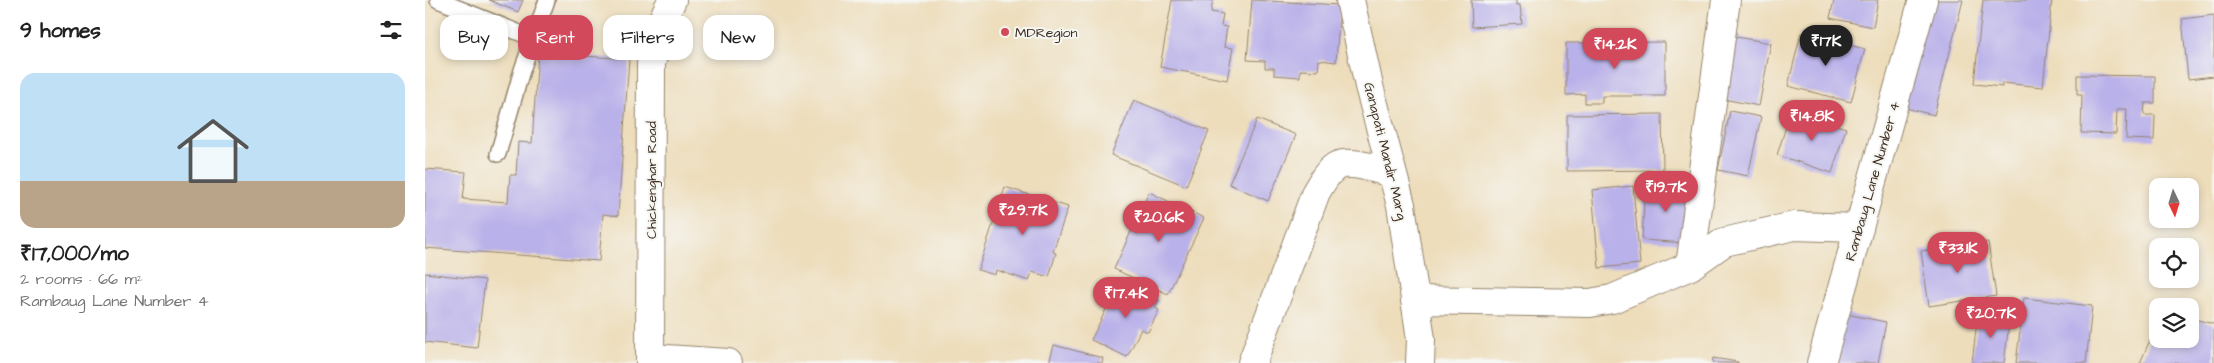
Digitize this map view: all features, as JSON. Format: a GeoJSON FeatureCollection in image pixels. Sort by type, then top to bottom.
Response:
{"type":"FeatureCollection","features":[{"type":"Feature","properties":{"kind":"street","name":"Chickenghar Road"},"geometry":{"type":"LineString","coordinates":[[650,361],[651,64],[662,21],[672,0]]}},
{"type":"Feature","properties":{"kind":"street","name":"Ganapati Mandir Marg"},"geometry":{"type":"LineString","coordinates":[[1350,0],[1369,86],[1401,205],[1421,339],[1420,363]]}},
{"type":"Feature","properties":{"kind":"street"},"geometry":{"type":"LineString","coordinates":[[1690,266],[1726,0]]}},
{"type":"Feature","properties":{"kind":"street","name":"Rambaug Lane Number 4"},"geometry":{"type":"LineString","coordinates":[[1821,363],[1923,0]]}},
{"type":"Feature","properties":{"kind":"street"},"geometry":{"type":"LineString","coordinates":[[1252,363],[1316,192],[1327,175],[1336,165],[1348,163],[1393,173]]}},
{"type":"Feature","properties":{"kind":"street"},"geometry":{"type":"LineString","coordinates":[[1415,300],[1590,303],[1612,299],[1690,266],[1723,242],[1794,226],[1859,228]]}},
{"type":"Feature","properties":{"kind":"street"},"geometry":{"type":"LineString","coordinates":[[650,361],[728,363]]}},
{"type":"Feature","properties":{"kind":"lane"},"geometry":{"type":"LineString","coordinates":[[438,0],[518,32]]}},
{"type":"Feature","properties":{"kind":"lane"},"geometry":{"type":"LineString","coordinates":[[541,15],[547,0]]}},
{"type":"Feature","properties":{"kind":"lane"},"geometry":{"type":"LineString","coordinates":[[498,154],[526,60]]}},
{"type":"Feature","properties":{"kind":"building"},"geometry":{"type":"Polygon","coordinates":[[[489,0],[523,0],[518,12],[489,0]]]}},
{"type":"Feature","properties":{"kind":"building"},"geometry":{"type":"Polygon","coordinates":[[[1172,0],[1213,0],[1211,12],[1223,14],[1221,26],[1227,27],[1224,47],[1233,48],[1227,80],[1160,67],[1172,0]]]}},
{"type":"Feature","properties":{"kind":"building"},"geometry":{"type":"Polygon","coordinates":[[[1252,0],[1340,5],[1336,62],[1319,60],[1318,71],[1300,70],[1300,77],[1274,75],[1274,68],[1265,68],[1265,61],[1247,60],[1252,0]]]}},
{"type":"Feature","properties":{"kind":"building"},"geometry":{"type":"Polygon","coordinates":[[[1471,0],[1516,0],[1516,5],[1520,5],[1522,24],[1472,27],[1471,0]]]}},
{"type":"Feature","properties":{"kind":"building"},"geometry":{"type":"Polygon","coordinates":[[[1834,0],[1878,0],[1873,27],[1830,18],[1834,0]]]}},
{"type":"Feature","properties":{"kind":"building"},"geometry":{"type":"Polygon","coordinates":[[[1924,0],[1963,0],[1934,115],[1897,106],[1924,0]]]}},
{"type":"Feature","properties":{"kind":"building"},"geometry":{"type":"Polygon","coordinates":[[[1983,0],[2052,0],[2043,87],[2002,83],[2002,87],[1974,84],[1983,0]]]}},
{"type":"Feature","properties":{"kind":"building"},"geometry":{"type":"Polygon","coordinates":[[[2214,15],[2214,76],[2188,79],[2182,19],[2214,15]]]}},
{"type":"Feature","properties":{"kind":"building"},"geometry":{"type":"Polygon","coordinates":[[[1801,33],[1865,49],[1851,102],[1788,86],[1801,33]]]}},
{"type":"Feature","properties":{"kind":"building"},"geometry":{"type":"Polygon","coordinates":[[[1725,35],[1771,43],[1759,106],[1713,97],[1725,35]]]}},
{"type":"Feature","properties":{"kind":"building"},"geometry":{"type":"Polygon","coordinates":[[[1665,42],[1665,96],[1602,96],[1602,103],[1585,103],[1585,94],[1566,95],[1566,43],[1665,42]]]}},
{"type":"Feature","properties":{"kind":"building"},"geometry":{"type":"Polygon","coordinates":[[[593,57],[603,57],[603,60],[629,60],[618,216],[603,214],[599,261],[425,248],[425,169],[466,172],[463,199],[508,202],[510,175],[516,175],[518,142],[532,143],[538,60],[593,60],[593,57]]]}},
{"type":"Feature","properties":{"kind":"building"},"geometry":{"type":"Polygon","coordinates":[[[2077,75],[2155,76],[2155,103],[2145,103],[2144,115],[2155,115],[2154,140],[2126,139],[2127,109],[2117,109],[2116,134],[2081,133],[2082,95],[2077,95],[2077,75]]]}},
{"type":"Feature","properties":{"kind":"building"},"geometry":{"type":"Polygon","coordinates":[[[1134,100],[1209,131],[1186,186],[1111,155],[1134,100]]]}},
{"type":"Feature","properties":{"kind":"building"},"geometry":{"type":"Polygon","coordinates":[[[1730,111],[1761,117],[1748,176],[1718,170],[1730,111]]]}},
{"type":"Feature","properties":{"kind":"building"},"geometry":{"type":"Polygon","coordinates":[[[1791,111],[1846,128],[1832,173],[1777,155],[1791,111]]]}},
{"type":"Feature","properties":{"kind":"building"},"geometry":{"type":"Polygon","coordinates":[[[1662,114],[1663,170],[1567,171],[1567,115],[1662,114]]]}},
{"type":"Feature","properties":{"kind":"building"},"geometry":{"type":"Polygon","coordinates":[[[1257,119],[1296,135],[1268,201],[1229,184],[1257,119]]]}},
{"type":"Feature","properties":{"kind":"building"},"geometry":{"type":"Polygon","coordinates":[[[1645,184],[1689,186],[1686,243],[1642,240],[1645,184]]]}},
{"type":"Feature","properties":{"kind":"building"},"geometry":{"type":"Polygon","coordinates":[[[1633,186],[1640,264],[1599,268],[1592,190],[1633,186]]]}},
{"type":"Feature","properties":{"kind":"building"},"geometry":{"type":"Polygon","coordinates":[[[1005,187],[1068,207],[1053,252],[1056,253],[1049,277],[1032,272],[1029,281],[996,270],[995,275],[978,270],[1005,187]]]}},
{"type":"Feature","properties":{"kind":"building"},"geometry":{"type":"Polygon","coordinates":[[[1149,192],[1204,218],[1168,294],[1114,269],[1149,192]]]}},
{"type":"Feature","properties":{"kind":"building"},"geometry":{"type":"Polygon","coordinates":[[[1988,242],[1996,296],[1929,306],[1921,251],[1988,242]]]}},
{"type":"Feature","properties":{"kind":"building"},"geometry":{"type":"Polygon","coordinates":[[[425,273],[485,280],[477,348],[425,342],[425,273]]]}},
{"type":"Feature","properties":{"kind":"building"},"geometry":{"type":"Polygon","coordinates":[[[1120,281],[1159,300],[1155,308],[1159,310],[1148,332],[1141,329],[1127,357],[1091,340],[1120,281]]]}},
{"type":"Feature","properties":{"kind":"building"},"geometry":{"type":"Polygon","coordinates":[[[2024,298],[2092,306],[2086,363],[2016,363],[2024,298]]]}},
{"type":"Feature","properties":{"kind":"building"},"geometry":{"type":"Polygon","coordinates":[[[1841,313],[1886,322],[1878,363],[1831,363],[1841,313]]]}},
{"type":"Feature","properties":{"kind":"building"},"geometry":{"type":"Polygon","coordinates":[[[1978,313],[2010,316],[2004,363],[1972,363],[1978,313]]]}},
{"type":"Feature","properties":{"kind":"building"},"geometry":{"type":"Polygon","coordinates":[[[2199,320],[2214,324],[2214,363],[2140,363],[2149,342],[2149,348],[2199,348],[2199,320]]]}},
{"type":"Feature","properties":{"kind":"building"},"geometry":{"type":"Polygon","coordinates":[[[1054,345],[1103,358],[1102,363],[1049,363],[1054,345]]]}},
{"type":"Feature","properties":{"kind":"building"},"geometry":{"type":"Polygon","coordinates":[[[1713,358],[1738,362],[1738,363],[1712,363],[1713,358]]]}},
{"type":"Feature","properties":{"kind":"place","name":"MDRegion"},"geometry":{"type":"Point","coordinates":[1005,32]}}]}
